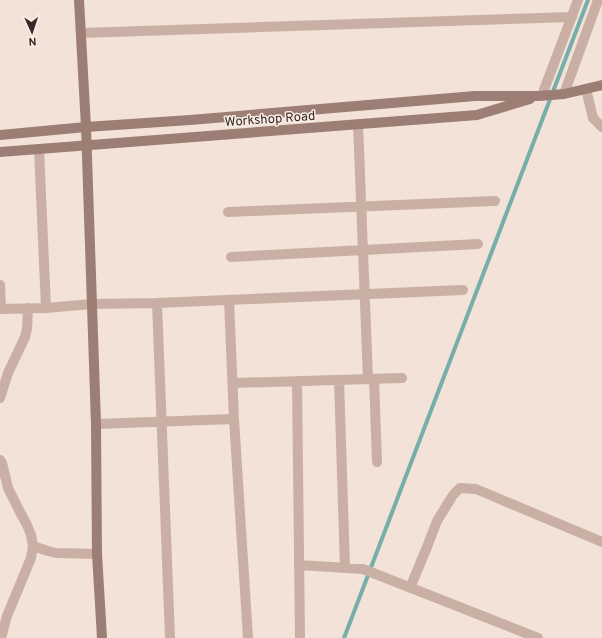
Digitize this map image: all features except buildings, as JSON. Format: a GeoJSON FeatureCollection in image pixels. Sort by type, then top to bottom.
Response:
{"type":"FeatureCollection","features":[{"type":"Feature","properties":{"kind":"main road"},"geometry":{"type":"LineString","coordinates":[[79,0],[86,127],[96,424],[97,554],[102,638]]}},
{"type":"Feature","properties":{"kind":"main road","name":"Workshop Road"},"geometry":{"type":"LineString","coordinates":[[0,134],[475,96],[561,94],[602,85]]}},
{"type":"Feature","properties":{"kind":"main road","name":"Workshop Road"},"geometry":{"type":"LineString","coordinates":[[0,152],[477,115],[542,95]]}},
{"type":"Feature","properties":{"kind":"street"},"geometry":{"type":"LineString","coordinates":[[542,95],[578,0]]}},
{"type":"Feature","properties":{"kind":"street"},"geometry":{"type":"LineString","coordinates":[[561,94],[599,2]]}},
{"type":"Feature","properties":{"kind":"street"},"geometry":{"type":"LineString","coordinates":[[81,33],[572,16]]}},
{"type":"Feature","properties":{"kind":"street"},"geometry":{"type":"LineString","coordinates":[[586,89],[593,118],[602,127]]}},
{"type":"Feature","properties":{"kind":"street"},"geometry":{"type":"LineString","coordinates":[[358,124],[365,294],[377,462]]}},
{"type":"Feature","properties":{"kind":"street"},"geometry":{"type":"LineString","coordinates":[[39,149],[46,308]]}},
{"type":"Feature","properties":{"kind":"street"},"geometry":{"type":"LineString","coordinates":[[228,212],[495,201]]}},
{"type":"Feature","properties":{"kind":"street"},"geometry":{"type":"LineString","coordinates":[[231,257],[478,244]]}},
{"type":"Feature","properties":{"kind":"street"},"geometry":{"type":"LineString","coordinates":[[0,285],[1,309],[46,308],[92,304],[157,303],[463,290]]}},
{"type":"Feature","properties":{"kind":"street"},"geometry":{"type":"LineString","coordinates":[[229,300],[234,419],[248,638]]}},
{"type":"Feature","properties":{"kind":"street"},"geometry":{"type":"LineString","coordinates":[[157,303],[170,638]]}},
{"type":"Feature","properties":{"kind":"street"},"geometry":{"type":"LineString","coordinates":[[0,398],[8,373],[23,342],[27,329],[28,308]]}},
{"type":"Feature","properties":{"kind":"street"},"geometry":{"type":"LineString","coordinates":[[232,383],[402,378]]}},
{"type":"Feature","properties":{"kind":"street"},"geometry":{"type":"LineString","coordinates":[[339,380],[345,568]]}},
{"type":"Feature","properties":{"kind":"street"},"geometry":{"type":"LineString","coordinates":[[297,381],[300,638]]}},
{"type":"Feature","properties":{"kind":"street"},"geometry":{"type":"LineString","coordinates":[[96,424],[234,419]]}},
{"type":"Feature","properties":{"kind":"street"},"geometry":{"type":"LineString","coordinates":[[0,460],[2,462],[8,488],[20,514],[27,525],[33,546],[32,558],[7,616],[1,638]]}},
{"type":"Feature","properties":{"kind":"street"},"geometry":{"type":"LineString","coordinates":[[410,588],[437,521],[453,495],[460,488],[476,488],[602,542]]}},
{"type":"Feature","properties":{"kind":"street"},"geometry":{"type":"LineString","coordinates":[[33,546],[56,553],[97,554]]}},
{"type":"Feature","properties":{"kind":"street"},"geometry":{"type":"LineString","coordinates":[[299,565],[363,569],[538,638]]}},
{"type":"Feature","properties":{"kind":"waterway"},"geometry":{"type":"LineString","coordinates":[[344,638],[588,0]]}}]}
